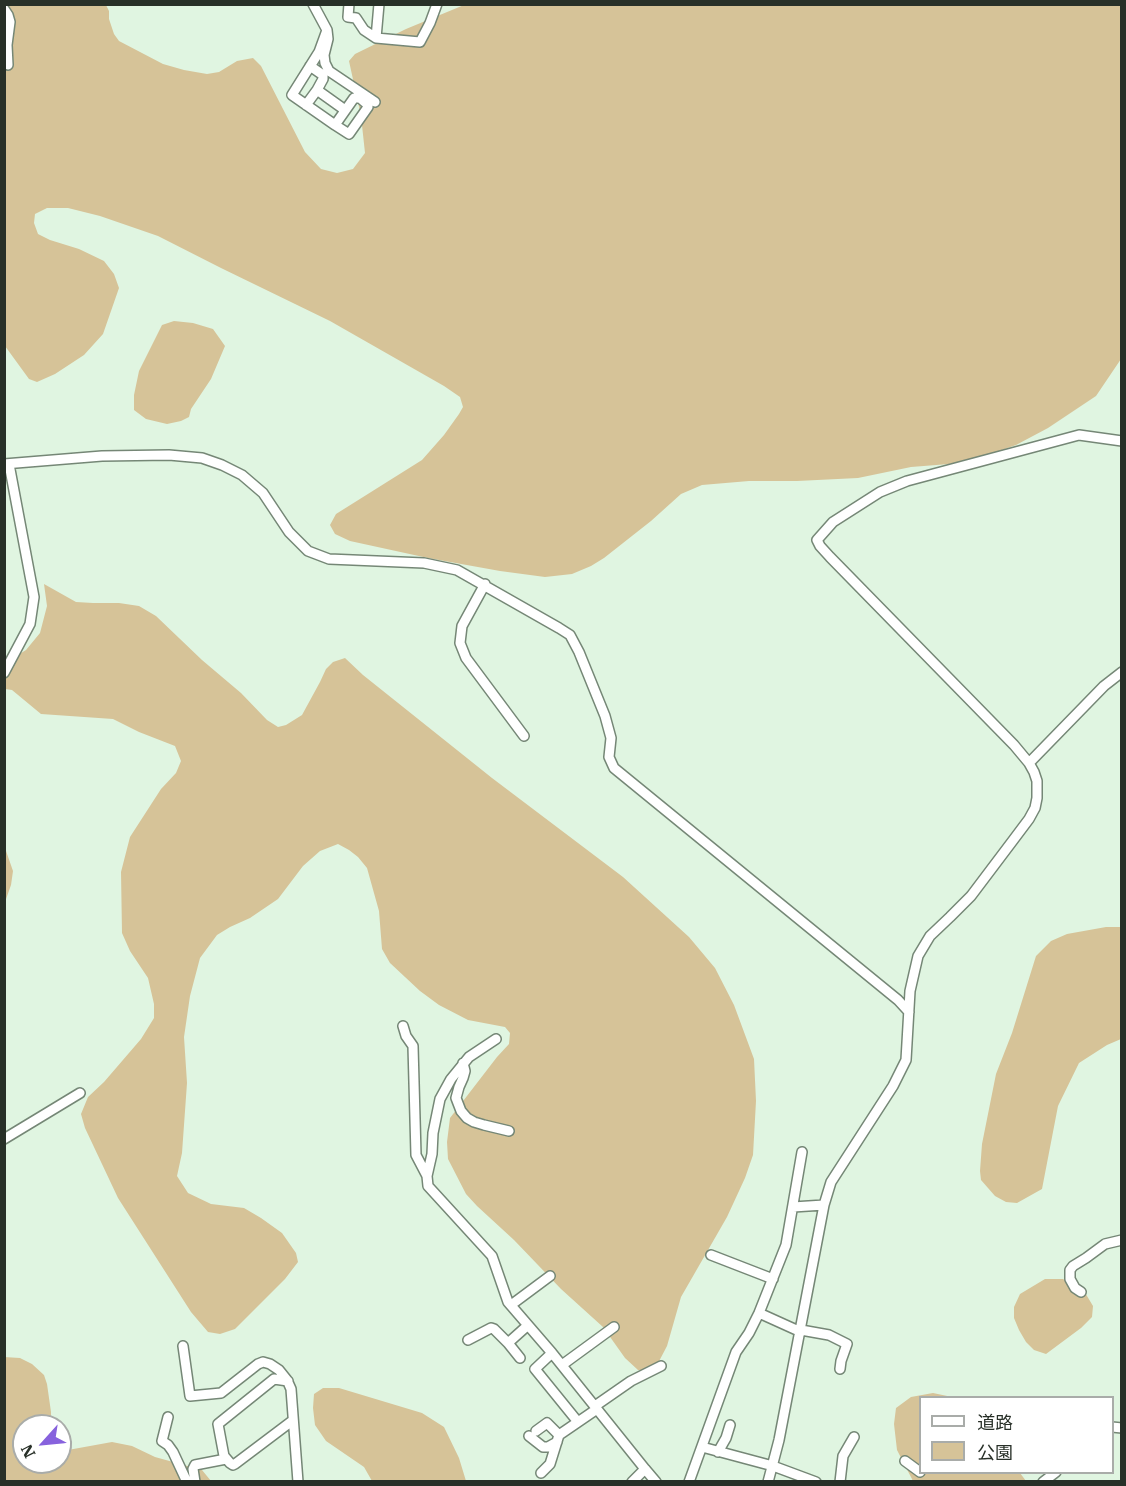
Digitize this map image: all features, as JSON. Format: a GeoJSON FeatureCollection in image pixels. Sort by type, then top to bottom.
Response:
{"type":"FeatureCollection","features":[{"type":"Feature","properties":{"kind":"street"},"geometry":{"type":"LineString","coordinates":[[313,4],[327,30],[328,39],[324,55],[329,71],[375,102]]}},
{"type":"Feature","properties":{"kind":"street"},"geometry":{"type":"LineString","coordinates":[[349,4],[348,17],[356,18],[364,30],[376,38],[420,42],[437,4]]}},
{"type":"Feature","properties":{"kind":"street"},"geometry":{"type":"LineString","coordinates":[[376,38],[379,4]]}},
{"type":"Feature","properties":{"kind":"street"},"geometry":{"type":"LineString","coordinates":[[4,9],[10,22],[7,45],[8,65]]}},
{"type":"Feature","properties":{"kind":"street"},"geometry":{"type":"LineString","coordinates":[[327,30],[319,52],[292,95],[335,125],[349,134],[368,104],[360,98],[354,98],[335,125]]}},
{"type":"Feature","properties":{"kind":"street"},"geometry":{"type":"LineString","coordinates":[[306,105],[323,79],[323,75],[310,66]]}},
{"type":"Feature","properties":{"kind":"street"},"geometry":{"type":"LineString","coordinates":[[316,90],[345,111]]}},
{"type":"Feature","properties":{"kind":"street"},"geometry":{"type":"LineString","coordinates":[[768,1482],[801,1331],[824,1205],[831,1182],[900,1074],[906,1060],[910,992],[918,956],[930,936],[971,896],[1029,819],[1037,798],[1037,781],[1029,763],[1014,745],[830,557],[817,540],[833,522],[880,492],[908,481],[1079,435],[1122,441]]}},
{"type":"Feature","properties":{"kind":"street"},"geometry":{"type":"LineString","coordinates":[[4,673],[30,624],[34,597],[7,464],[102,456],[169,455],[202,458],[234,471],[263,493],[289,532],[308,551],[329,559],[424,562],[457,570],[485,584],[570,635],[606,716],[610,738],[609,758],[614,768],[898,1000],[909,1012]]}},
{"type":"Feature","properties":{"kind":"street"},"geometry":{"type":"LineString","coordinates":[[485,584],[462,626],[460,643],[466,658],[524,736]]}},
{"type":"Feature","properties":{"kind":"street"},"geometry":{"type":"LineString","coordinates":[[1029,763],[1104,686],[1122,672]]}},
{"type":"Feature","properties":{"kind":"street"},"geometry":{"type":"LineString","coordinates":[[403,1026],[413,1046],[416,1155],[427,1176]]}},
{"type":"Feature","properties":{"kind":"street"},"geometry":{"type":"LineString","coordinates":[[496,1039],[463,1063],[440,1100],[433,1133],[432,1154],[427,1176],[428,1186],[492,1256],[503,1290],[511,1305],[656,1482]]}},
{"type":"Feature","properties":{"kind":"street"},"geometry":{"type":"LineString","coordinates":[[463,1063],[464,1078],[456,1098],[461,1111],[474,1122],[509,1131]]}},
{"type":"Feature","properties":{"kind":"street"},"geometry":{"type":"LineString","coordinates":[[4,1138],[80,1093]]}},
{"type":"Feature","properties":{"kind":"street"},"geometry":{"type":"LineString","coordinates":[[689,1482],[736,1353],[759,1313],[786,1245],[802,1152]]}},
{"type":"Feature","properties":{"kind":"street"},"geometry":{"type":"LineString","coordinates":[[793,1207],[824,1205]]}},
{"type":"Feature","properties":{"kind":"street"},"geometry":{"type":"LineString","coordinates":[[1081,1292],[1075,1288],[1070,1279],[1069,1275],[1073,1266],[1105,1244],[1122,1240]]}},
{"type":"Feature","properties":{"kind":"street"},"geometry":{"type":"LineString","coordinates":[[711,1255],[772,1279]]}},
{"type":"Feature","properties":{"kind":"street"},"geometry":{"type":"LineString","coordinates":[[511,1305],[550,1276]]}},
{"type":"Feature","properties":{"kind":"street"},"geometry":{"type":"LineString","coordinates":[[759,1313],[801,1331],[829,1335],[847,1344],[840,1369]]}},
{"type":"Feature","properties":{"kind":"street"},"geometry":{"type":"LineString","coordinates":[[508,1343],[527,1326]]}},
{"type":"Feature","properties":{"kind":"street"},"geometry":{"type":"LineString","coordinates":[[562,1365],[614,1327]]}},
{"type":"Feature","properties":{"kind":"street"},"geometry":{"type":"LineString","coordinates":[[468,1340],[491,1328],[494,1329],[520,1358]]}},
{"type":"Feature","properties":{"kind":"street"},"geometry":{"type":"LineString","coordinates":[[183,1346],[190,1396],[221,1393],[263,1362],[279,1370],[291,1389],[298,1482]]}},
{"type":"Feature","properties":{"kind":"street"},"geometry":{"type":"LineString","coordinates":[[552,1353],[535,1369],[578,1422]]}},
{"type":"Feature","properties":{"kind":"street"},"geometry":{"type":"LineString","coordinates":[[558,1439],[547,1423],[532,1433],[543,1447],[548,1447],[631,1381],[661,1366]]}},
{"type":"Feature","properties":{"kind":"street"},"geometry":{"type":"LineString","coordinates":[[287,1380],[274,1379],[218,1424],[224,1456],[233,1465],[235,1464],[292,1421]]}},
{"type":"Feature","properties":{"kind":"street"},"geometry":{"type":"LineString","coordinates":[[168,1417],[162,1441],[173,1452],[187,1482]]}},
{"type":"Feature","properties":{"kind":"street"},"geometry":{"type":"LineString","coordinates":[[718,1452],[730,1425]]}},
{"type":"Feature","properties":{"kind":"street"},"geometry":{"type":"LineString","coordinates":[[840,1482],[843,1456],[854,1437]]}},
{"type":"Feature","properties":{"kind":"street"},"geometry":{"type":"LineString","coordinates":[[541,1473],[550,1464],[558,1439]]}},
{"type":"Feature","properties":{"kind":"street"},"geometry":{"type":"LineString","coordinates":[[702,1448],[773,1466],[816,1482]]}},
{"type":"Feature","properties":{"kind":"street"},"geometry":{"type":"LineString","coordinates":[[195,1482],[193,1469],[195,1465],[226,1459]]}},
{"type":"Feature","properties":{"kind":"street"},"geometry":{"type":"LineString","coordinates":[[905,1461],[919,1472]]}},
{"type":"Feature","properties":{"kind":"street"},"geometry":{"type":"LineString","coordinates":[[632,1482],[645,1469]]}},
{"type":"Feature","properties":{"kind":"green space"},"geometry":{"type":"Polygon","coordinates":[[[5,5],[106,5],[114,34],[119,41],[163,64],[184,70],[207,74],[219,72],[237,61],[253,58],[261,66],[305,152],[321,169],[337,173],[353,169],[365,153],[361,116],[349,61],[355,54],[406,29],[464,5],[1121,5],[1121,359],[1096,396],[1048,428],[1016,445],[979,458],[949,464],[911,467],[858,478],[749,481],[702,485],[681,494],[604,558],[572,574],[545,577],[500,571],[350,541],[335,534],[330,525],[336,514],[422,460],[444,435],[463,407],[460,397],[444,386],[330,321],[158,236],[100,216],[68,208],[47,208],[35,214],[34,223],[38,234],[104,261],[114,274],[119,288],[103,334],[84,355],[55,374],[37,382],[29,379],[5,346],[5,5]]]}},
{"type":"Feature","properties":{"kind":"green space"},"geometry":{"type":"Polygon","coordinates":[[[174,321],[193,323],[213,329],[225,346],[211,379],[191,409],[189,417],[167,424],[146,419],[134,410],[134,395],[139,371],[162,325],[174,321]]]}},
{"type":"Feature","properties":{"kind":"green space"},"geometry":{"type":"Polygon","coordinates":[[[44,584],[76,602],[139,606],[156,616],[241,693],[267,720],[278,727],[302,715],[326,669],[333,662],[345,658],[492,778],[623,877],[689,937],[715,968],[734,1005],[754,1059],[756,1101],[753,1155],[727,1217],[681,1297],[667,1346],[656,1367],[648,1371],[638,1370],[625,1358],[603,1327],[561,1289],[466,1194],[448,1159],[447,1142],[450,1118],[509,1044],[510,1033],[505,1027],[468,1020],[439,1005],[390,963],[382,949],[379,911],[367,868],[358,857],[338,844],[320,851],[303,866],[278,899],[250,918],[217,935],[200,958],[190,996],[184,1037],[187,1083],[182,1153],[177,1176],[188,1193],[211,1204],[244,1208],[261,1218],[282,1233],[296,1253],[298,1262],[285,1279],[235,1329],[220,1334],[208,1332],[191,1312],[118,1198],[85,1128],[81,1114],[88,1097],[141,1039],[154,1018],[154,1004],[148,978],[130,951],[122,933],[121,872],[130,837],[161,789],[176,773],[181,761],[175,746],[113,719],[41,714],[12,690],[5,689],[5,663],[26,650],[40,633],[47,606],[44,584]]]}},
{"type":"Feature","properties":{"kind":"green space"},"geometry":{"type":"Polygon","coordinates":[[[5,848],[13,871],[5,902],[5,848]]]}},
{"type":"Feature","properties":{"kind":"green space"},"geometry":{"type":"Polygon","coordinates":[[[1106,927],[1121,927],[1121,1039],[1079,1063],[1058,1106],[1042,1189],[1017,1203],[1006,1202],[995,1196],[981,1180],[982,1144],[996,1074],[1012,1033],[1036,956],[1051,941],[1067,934],[1106,927]]]}},
{"type":"Feature","properties":{"kind":"green space"},"geometry":{"type":"Polygon","coordinates":[[[1045,1279],[1063,1279],[1084,1291],[1093,1306],[1092,1317],[1046,1354],[1034,1350],[1026,1342],[1014,1318],[1014,1307],[1020,1294],[1045,1279]]]}},
{"type":"Feature","properties":{"kind":"green space"},"geometry":{"type":"Polygon","coordinates":[[[4,1357],[20,1358],[32,1364],[44,1375],[51,1412],[51,1414],[12,1414],[12,1474],[72,1474],[72,1449],[112,1442],[132,1446],[155,1457],[202,1470],[211,1481],[5,1481],[4,1357]]]}},
{"type":"Feature","properties":{"kind":"green space"},"geometry":{"type":"Polygon","coordinates":[[[323,1388],[339,1388],[422,1413],[444,1427],[459,1458],[466,1481],[372,1481],[364,1467],[326,1441],[315,1425],[314,1394],[323,1388]]]}},
{"type":"Feature","properties":{"kind":"green space"},"geometry":{"type":"Polygon","coordinates":[[[933,1393],[947,1396],[919,1396],[919,1474],[1021,1474],[1026,1481],[913,1481],[897,1450],[894,1424],[896,1408],[911,1397],[933,1393]]]}}]}
